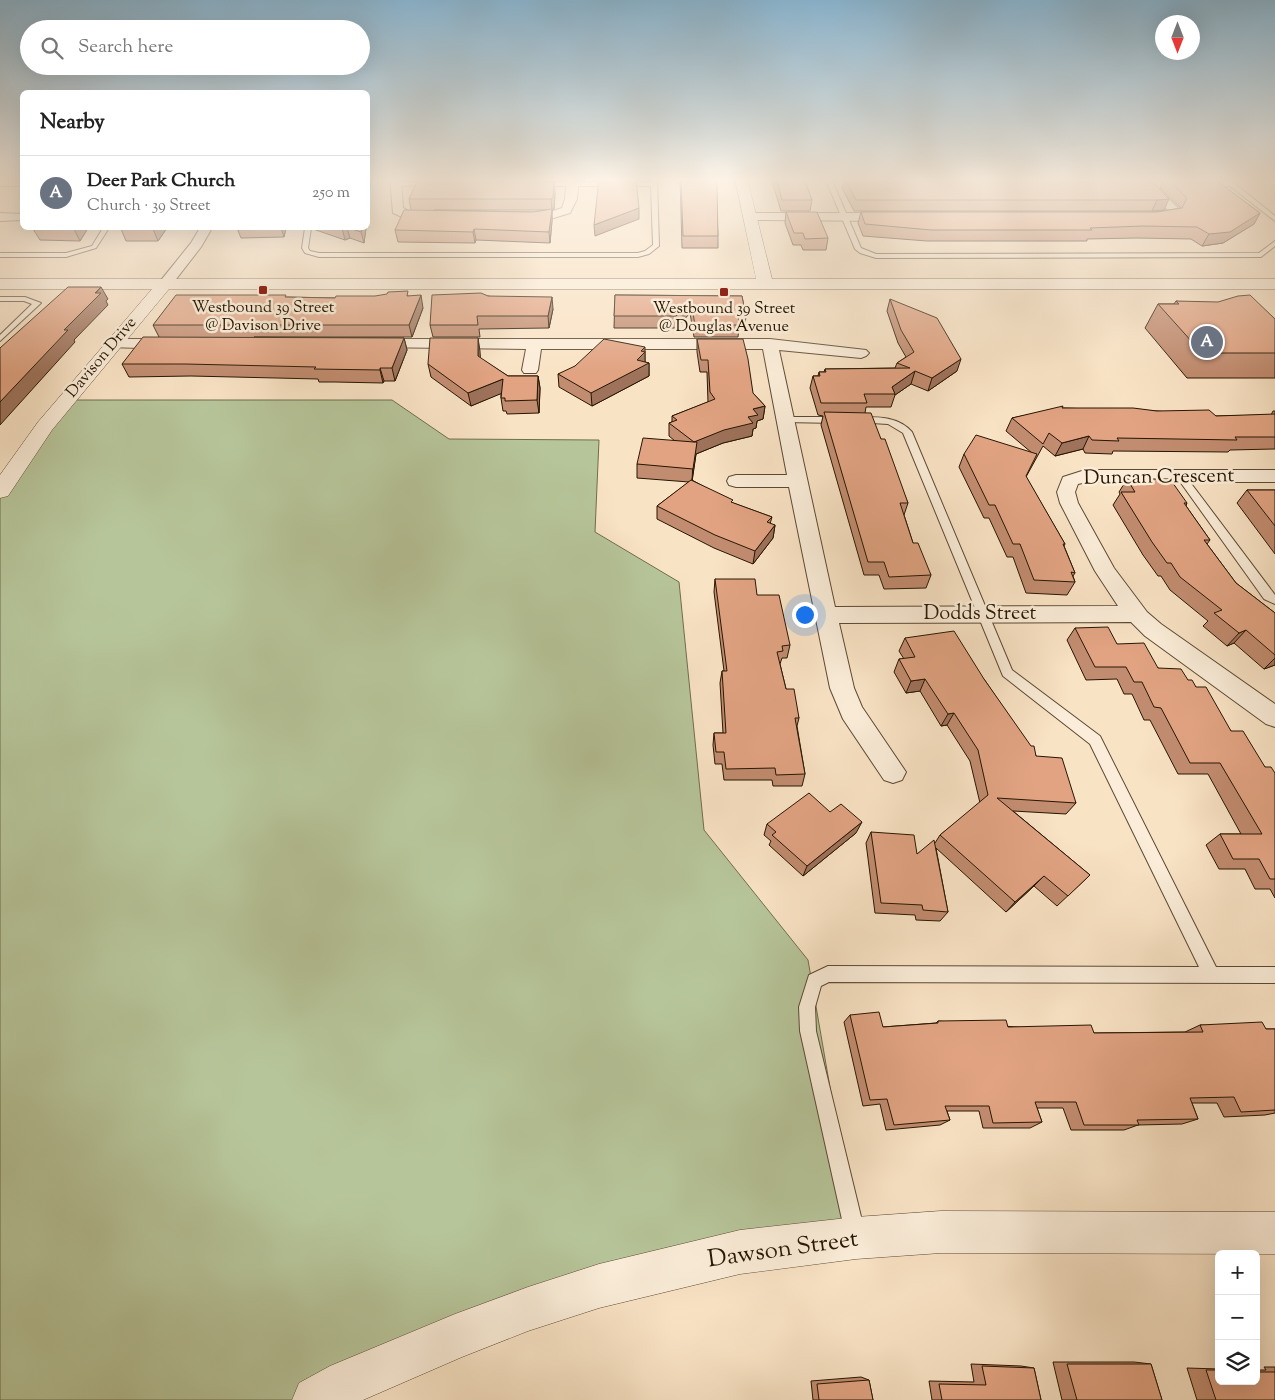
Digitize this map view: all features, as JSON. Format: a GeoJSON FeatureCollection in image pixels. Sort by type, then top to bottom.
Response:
{"type":"FeatureCollection","features":[{"type":"Feature","properties":{"kind":"street","name":"Davison Drive"},"geometry":{"type":"LineString","coordinates":[[1,487],[45,426],[197,243]]}},
{"type":"Feature","properties":{"kind":"street"},"geometry":{"type":"LineString","coordinates":[[756,243],[765,285]]}},
{"type":"Feature","properties":{"kind":"street"},"geometry":{"type":"LineString","coordinates":[[0,284],[1275,284]]}},
{"type":"Feature","properties":{"kind":"street"},"geometry":{"type":"LineString","coordinates":[[114,344],[183,344]]}},
{"type":"Feature","properties":{"kind":"street"},"geometry":{"type":"LineString","coordinates":[[359,344],[770,344],[861,353]]}},
{"type":"Feature","properties":{"kind":"street"},"geometry":{"type":"LineString","coordinates":[[530,370],[534,344]]}},
{"type":"Feature","properties":{"kind":"street"},"geometry":{"type":"LineString","coordinates":[[770,344],[797,481],[846,700],[893,772]]}},
{"type":"Feature","properties":{"kind":"street","name":"Duncan Crescent"},"geometry":{"type":"LineString","coordinates":[[1275,476],[1085,476],[1070,481],[1066,492],[1069,503],[1120,594],[1135,614],[1153,630],[1275,717]]}},
{"type":"Feature","properties":{"kind":"street"},"geometry":{"type":"LineString","coordinates":[[736,481],[797,481]]}},
{"type":"Feature","properties":{"kind":"street","name":"Dodds Street"},"geometry":{"type":"LineString","coordinates":[[826,615],[1135,614]]}},
{"type":"Feature","properties":{"kind":"street","name":"Dawson Street"},"geometry":{"type":"LineString","coordinates":[[316,1400],[455,1337],[528,1308],[598,1286],[740,1252],[856,1238],[941,1232],[1275,1233]]}},
{"type":"Feature","properties":{"kind":"lane"},"geometry":{"type":"LineString","coordinates":[[0,255],[75,254],[94,247],[96,243]]}},
{"type":"Feature","properties":{"kind":"lane"},"geometry":{"type":"LineString","coordinates":[[306,243],[307,252],[319,255],[638,255],[648,253],[656,246],[656,243]]}},
{"type":"Feature","properties":{"kind":"lane"},"geometry":{"type":"LineString","coordinates":[[856,243],[858,249],[868,254],[884,256],[1261,255],[1274,243]]}},
{"type":"Feature","properties":{"kind":"lane"},"geometry":{"type":"LineString","coordinates":[[0,298],[25,299],[37,303],[0,339]]}},
{"type":"Feature","properties":{"kind":"lane"},"geometry":{"type":"LineString","coordinates":[[786,420],[884,421],[902,427],[907,432],[1007,673],[1095,740],[1212,976]]}},
{"type":"Feature","properties":{"kind":"lane"},"geometry":{"type":"LineString","coordinates":[[1181,476],[1268,596],[1275,600]]}},
{"type":"Feature","properties":{"kind":"lane"},"geometry":{"type":"LineString","coordinates":[[856,1238],[808,1031],[807,1007],[815,982],[828,974],[1275,975]]}},
{"type":"Feature","properties":{"kind":"green space"},"geometry":{"type":"Polygon","coordinates":[[[66,400],[392,400],[449,439],[599,440],[595,532],[679,582],[704,830],[808,960],[856,1238],[740,1252],[316,1400],[0,1400],[0,491],[66,400]]]}},
{"type":"Feature","properties":{"kind":"building"},"geometry":{"type":"Polygon","coordinates":[[[68,287],[101,287],[95,293],[101,293],[64,330],[68,330],[0,402],[0,348],[68,287]]]}},
{"type":"Feature","properties":{"kind":"building"},"geometry":{"type":"Polygon","coordinates":[[[408,291],[407,296],[421,295],[409,325],[153,325],[176,295],[286,295],[285,297],[335,298],[336,296],[375,296],[387,294],[388,292],[408,291]]]}},
{"type":"Feature","properties":{"kind":"building"},"geometry":{"type":"Polygon","coordinates":[[[481,293],[488,296],[552,297],[548,316],[477,316],[478,325],[430,325],[432,295],[481,293]]]}},
{"type":"Feature","properties":{"kind":"building"},"geometry":{"type":"Polygon","coordinates":[[[615,295],[742,296],[746,317],[738,317],[740,325],[695,325],[691,301],[676,316],[614,316],[615,295]]]}},
{"type":"Feature","properties":{"kind":"building"},"geometry":{"type":"Polygon","coordinates":[[[1250,295],[1275,319],[1275,353],[1202,353],[1158,304],[1179,304],[1176,301],[1218,302],[1238,296],[1250,295]]]}},
{"type":"Feature","properties":{"kind":"building"},"geometry":{"type":"Polygon","coordinates":[[[890,299],[937,318],[961,359],[932,378],[915,371],[892,387],[895,394],[864,394],[867,403],[821,403],[813,376],[820,376],[819,372],[826,372],[825,369],[910,368],[897,363],[914,352],[901,330],[890,299]]]}},
{"type":"Feature","properties":{"kind":"building"},"geometry":{"type":"Polygon","coordinates":[[[143,337],[404,338],[392,368],[380,368],[380,370],[314,369],[316,367],[122,364],[143,337]]]}},
{"type":"Feature","properties":{"kind":"building"},"geometry":{"type":"Polygon","coordinates":[[[430,338],[478,338],[478,356],[508,376],[538,376],[537,400],[505,401],[505,398],[501,398],[503,379],[468,393],[428,364],[430,338]]]}},
{"type":"Feature","properties":{"kind":"building"},"geometry":{"type":"Polygon","coordinates":[[[604,339],[645,347],[641,351],[645,352],[637,360],[649,363],[591,393],[558,374],[575,366],[604,339]]]}},
{"type":"Feature","properties":{"kind":"building"},"geometry":{"type":"Polygon","coordinates":[[[697,339],[743,339],[753,393],[765,406],[753,409],[758,415],[748,417],[753,423],[724,430],[694,442],[669,423],[677,420],[672,416],[715,399],[710,392],[708,360],[701,360],[697,339]]]}},
{"type":"Feature","properties":{"kind":"building"},"geometry":{"type":"Polygon","coordinates":[[[1063,406],[1062,408],[1133,408],[1157,411],[1209,410],[1216,416],[1275,414],[1275,437],[1235,437],[1237,440],[1117,438],[1119,441],[1092,440],[1089,436],[1062,443],[1049,433],[1043,444],[1012,418],[1063,406]]]}},
{"type":"Feature","properties":{"kind":"building"},"geometry":{"type":"Polygon","coordinates":[[[824,412],[871,413],[881,439],[885,439],[908,503],[900,503],[913,543],[918,543],[931,575],[889,577],[884,562],[868,562],[824,412]]]}},
{"type":"Feature","properties":{"kind":"building"},"geometry":{"type":"Polygon","coordinates":[[[976,435],[1037,454],[1026,476],[1065,544],[1063,544],[1075,573],[1071,572],[1075,582],[1034,580],[1020,544],[1013,544],[995,505],[989,505],[964,454],[976,435]]]}},
{"type":"Feature","properties":{"kind":"building"},"geometry":{"type":"Polygon","coordinates":[[[643,438],[697,442],[693,469],[637,464],[643,438]]]}},
{"type":"Feature","properties":{"kind":"building"},"geometry":{"type":"Polygon","coordinates":[[[1127,479],[1170,479],[1210,540],[1204,540],[1236,583],[1275,613],[1275,655],[1246,630],[1239,633],[1214,613],[1222,610],[1180,577],[1171,563],[1167,563],[1121,492],[1135,492],[1127,479]]]}},
{"type":"Feature","properties":{"kind":"building"},"geometry":{"type":"Polygon","coordinates":[[[691,480],[733,500],[731,502],[772,517],[767,522],[775,525],[755,551],[715,535],[657,506],[691,480]]]}},
{"type":"Feature","properties":{"kind":"building"},"geometry":{"type":"Polygon","coordinates":[[[1247,490],[1275,490],[1275,526],[1247,490]]]}},
{"type":"Feature","properties":{"kind":"building"},"geometry":{"type":"Polygon","coordinates":[[[715,579],[755,579],[757,595],[779,595],[790,645],[782,646],[783,651],[777,652],[786,689],[794,689],[799,718],[795,718],[805,774],[776,775],[775,768],[726,769],[724,752],[716,752],[714,733],[726,733],[722,671],[727,671],[715,579]]]}},
{"type":"Feature","properties":{"kind":"building"},"geometry":{"type":"Polygon","coordinates":[[[1108,627],[1117,644],[1144,643],[1158,668],[1181,669],[1188,680],[1192,680],[1196,687],[1206,687],[1231,731],[1243,731],[1265,767],[1271,767],[1275,773],[1275,879],[1270,879],[1259,859],[1233,859],[1220,834],[1262,834],[1220,763],[1190,763],[1161,708],[1154,707],[1142,682],[1134,682],[1126,667],[1095,667],[1075,628],[1108,627]]]}},
{"type":"Feature","properties":{"kind":"building"},"geometry":{"type":"Polygon","coordinates":[[[954,631],[984,679],[1031,746],[1034,746],[1036,756],[1062,758],[1076,803],[997,798],[1090,875],[1068,896],[1044,876],[1015,902],[940,835],[988,795],[978,750],[954,713],[948,714],[925,679],[911,681],[899,659],[915,657],[905,638],[954,631]]]}},
{"type":"Feature","properties":{"kind":"building"},"geometry":{"type":"Polygon","coordinates":[[[809,793],[830,812],[841,804],[862,822],[807,866],[772,835],[776,832],[767,824],[809,793]]]}},
{"type":"Feature","properties":{"kind":"building"},"geometry":{"type":"Polygon","coordinates":[[[871,832],[914,835],[917,854],[934,840],[948,912],[923,910],[922,905],[881,903],[871,832]]]}},
{"type":"Feature","properties":{"kind":"building"},"geometry":{"type":"Polygon","coordinates":[[[879,1012],[883,1027],[938,1023],[938,1021],[1006,1020],[1008,1027],[1091,1025],[1094,1033],[1203,1032],[1200,1025],[1262,1022],[1266,1029],[1275,1029],[1275,1110],[1241,1112],[1234,1097],[1190,1098],[1198,1119],[1137,1120],[1139,1125],[1084,1125],[1076,1102],[1035,1102],[1042,1122],[993,1123],[989,1106],[945,1106],[950,1120],[894,1125],[887,1099],[870,1100],[850,1015],[879,1012]]]}},
{"type":"Feature","properties":{"kind":"building"},"geometry":{"type":"Polygon","coordinates":[[[1067,1364],[1151,1364],[1162,1400],[1077,1400],[1067,1364]]]}},
{"type":"Feature","properties":{"kind":"building"},"geometry":{"type":"Polygon","coordinates":[[[982,1366],[1034,1368],[1041,1400],[942,1400],[939,1384],[986,1385],[982,1366]]]}},
{"type":"Feature","properties":{"kind":"building"},"geometry":{"type":"Polygon","coordinates":[[[1206,1370],[1215,1370],[1215,1385],[1260,1385],[1260,1372],[1275,1372],[1275,1400],[1216,1400],[1206,1370]]]}},
{"type":"Feature","properties":{"kind":"building"},"geometry":{"type":"Polygon","coordinates":[[[869,1380],[873,1400],[819,1400],[817,1384],[869,1380]]]}},
{"type":"Feature","properties":{"kind":"place","name":"Westbound 39 Street @ Davison Drive"},"geometry":{"type":"Point","coordinates":[263,290]}},
{"type":"Feature","properties":{"kind":"place","name":"Westbound 39 Street @ Douglas Avenue"},"geometry":{"type":"Point","coordinates":[724,292]}},
{"type":"Feature","properties":{"kind":"place","name":"Deer Park Church"},"geometry":{"type":"Point","coordinates":[1207,342]}}]}
